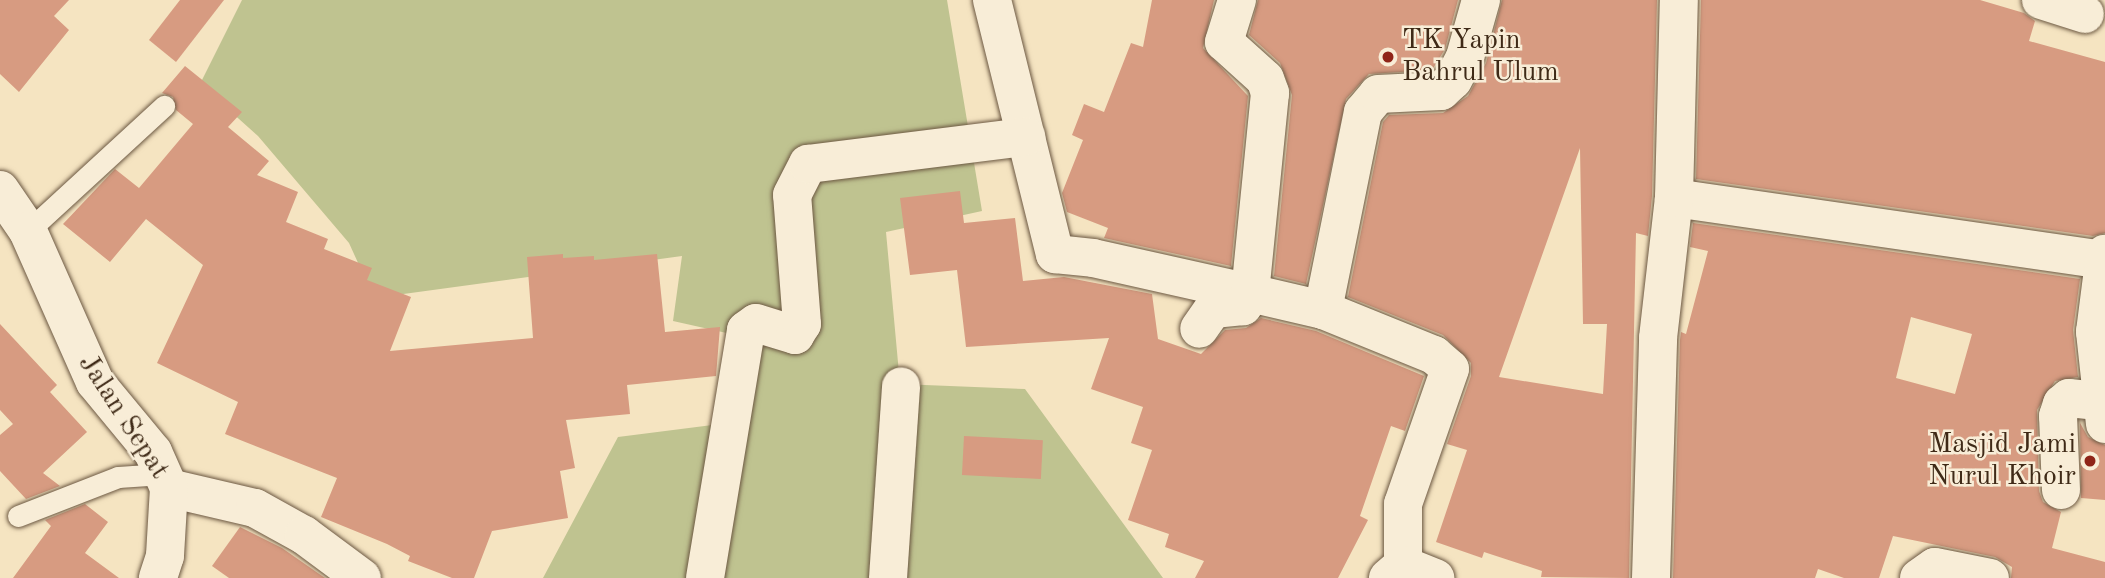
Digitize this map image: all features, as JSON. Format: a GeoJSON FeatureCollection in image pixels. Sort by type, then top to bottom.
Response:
{"type":"FeatureCollection","features":[{"type":"Feature","properties":{"kind":"street"},"geometry":{"type":"LineString","coordinates":[[992,0],[1055,254],[1093,258],[1323,310],[1434,355],[1450,369],[1403,504],[1409,574]]}},
{"type":"Feature","properties":{"kind":"street"},"geometry":{"type":"LineString","coordinates":[[1199,329],[1213,309],[1243,306],[1250,293],[1270,93],[1265,79],[1224,42],[1237,0]]}},
{"type":"Feature","properties":{"kind":"street"},"geometry":{"type":"LineString","coordinates":[[1323,310],[1363,111],[1378,94],[1441,91],[1453,80],[1465,57],[1481,0]]}},
{"type":"Feature","properties":{"kind":"street"},"geometry":{"type":"LineString","coordinates":[[1651,578],[1658,338],[1674,198],[1679,0]]}},
{"type":"Feature","properties":{"kind":"street"},"geometry":{"type":"LineString","coordinates":[[2041,0],[2093,14]]}},
{"type":"Feature","properties":{"kind":"street"},"geometry":{"type":"LineString","coordinates":[[705,578],[746,330],[756,323],[794,335],[800,331],[792,195],[808,164],[1026,137]]}},
{"type":"Feature","properties":{"kind":"street","name":"Jalan Sepat"},"geometry":{"type":"LineString","coordinates":[[0,190],[28,231],[95,382],[153,452],[166,481],[166,556],[158,578]]}},
{"type":"Feature","properties":{"kind":"street"},"geometry":{"type":"LineString","coordinates":[[1674,198],[2104,257],[2095,332],[2105,402],[2105,424]]}},
{"type":"Feature","properties":{"kind":"street"},"geometry":{"type":"LineString","coordinates":[[888,578],[901,386]]}},
{"type":"Feature","properties":{"kind":"street"},"geometry":{"type":"LineString","coordinates":[[2061,490],[2058,416],[2062,404],[2069,398],[2105,402]]}},
{"type":"Feature","properties":{"kind":"street"},"geometry":{"type":"LineString","coordinates":[[166,481],[255,508],[304,535],[362,578]]}},
{"type":"Feature","properties":{"kind":"street"},"geometry":{"type":"LineString","coordinates":[[1919,578],[1935,567],[1990,578]]}},
{"type":"Feature","properties":{"kind":"lane"},"geometry":{"type":"LineString","coordinates":[[28,231],[164,106]]}},
{"type":"Feature","properties":{"kind":"lane"},"geometry":{"type":"LineString","coordinates":[[18,516],[118,477],[166,481]]}},
{"type":"Feature","properties":{"kind":"green space"},"geometry":{"type":"Polygon","coordinates":[[[242,0],[947,0],[982,211],[886,232],[900,384],[1025,389],[1163,578],[543,578],[618,437],[736,422],[740,336],[673,321],[682,256],[374,298],[349,243],[258,136],[200,84],[242,0]]]}},
{"type":"Feature","properties":{"kind":"building"},"geometry":{"type":"Polygon","coordinates":[[[0,0],[69,0],[54,16],[69,30],[19,92],[0,74],[0,0]]]}},
{"type":"Feature","properties":{"kind":"building"},"geometry":{"type":"Polygon","coordinates":[[[180,0],[224,0],[176,62],[149,40],[180,0]]]}},
{"type":"Feature","properties":{"kind":"building"},"geometry":{"type":"Polygon","coordinates":[[[1152,0],[1214,0],[1203,48],[1248,96],[1231,266],[1104,238],[1108,228],[1067,212],[1062,193],[1083,140],[1072,135],[1084,104],[1104,112],[1131,43],[1143,47],[1152,0]]]}},
{"type":"Feature","properties":{"kind":"building"},"geometry":{"type":"Polygon","coordinates":[[[1258,0],[1458,0],[1445,49],[1432,70],[1369,74],[1346,99],[1306,284],[1274,276],[1292,95],[1280,63],[1249,35],[1258,0]]]}},
{"type":"Feature","properties":{"kind":"building"},"geometry":{"type":"Polygon","coordinates":[[[1502,0],[1657,0],[1652,196],[1648,236],[1636,233],[1629,578],[1541,577],[1542,571],[1484,552],[1482,558],[1436,542],[1467,450],[1447,444],[1471,376],[1471,363],[1443,335],[1348,297],[1383,122],[1389,115],[1443,113],[1468,96],[1486,63],[1502,0]],[[1580,148],[1499,377],[1603,394],[1607,324],[1583,324],[1580,148]]]}},
{"type":"Feature","properties":{"kind":"building"},"geometry":{"type":"Polygon","coordinates":[[[1701,0],[1980,0],[2024,13],[2035,21],[2029,41],[2105,62],[2105,233],[2093,236],[1696,179],[1701,0]]]}},
{"type":"Feature","properties":{"kind":"building"},"geometry":{"type":"Polygon","coordinates":[[[185,66],[242,112],[228,127],[269,161],[257,175],[298,192],[286,222],[328,239],[324,249],[372,268],[367,280],[411,297],[390,351],[533,338],[527,257],[563,254],[563,258],[594,256],[594,260],[657,254],[665,332],[720,327],[716,376],[627,385],[630,414],[566,420],[575,468],[560,471],[568,518],[492,531],[474,578],[452,578],[408,561],[410,556],[387,544],[321,517],[337,478],[225,434],[238,402],[157,363],[203,265],[146,219],[110,262],[63,224],[115,169],[139,188],[193,124],[176,110],[173,97],[162,93],[185,66]]]}},
{"type":"Feature","properties":{"kind":"building"},"geometry":{"type":"Polygon","coordinates":[[[960,191],[964,223],[1015,218],[1023,281],[1064,277],[1152,294],[1158,339],[1201,354],[1225,330],[1246,328],[1261,318],[1316,331],[1424,376],[1405,431],[1391,426],[1360,516],[1368,520],[1338,578],[1195,578],[1204,561],[1165,547],[1169,534],[1128,520],[1152,450],[1131,443],[1143,407],[1091,389],[1109,338],[966,347],[957,270],[910,275],[900,198],[960,191]]]}},
{"type":"Feature","properties":{"kind":"building"},"geometry":{"type":"Polygon","coordinates":[[[1693,223],[2080,279],[2073,330],[2078,377],[2055,381],[2037,410],[2039,491],[2043,502],[2061,512],[2052,548],[2105,562],[2105,578],[2011,578],[2012,567],[1995,557],[1893,536],[1879,578],[1844,578],[1818,569],[1815,578],[1673,578],[1680,340],[1681,332],[1686,334],[1708,251],[1690,247],[1693,223]],[[1911,317],[1896,378],[1955,394],[1972,334],[1911,317]]]}},
{"type":"Feature","properties":{"kind":"building"},"geometry":{"type":"Polygon","coordinates":[[[0,324],[57,385],[50,392],[87,432],[43,473],[60,486],[26,499],[0,471],[0,435],[13,424],[0,410],[0,324]]]}},
{"type":"Feature","properties":{"kind":"building","name":"Masjid Jami Nurul Khoir"},"geometry":{"type":"Polygon","coordinates":[[[2080,423],[2088,437],[2105,445],[2105,500],[2081,498],[2080,423]]]}},
{"type":"Feature","properties":{"kind":"building"},"geometry":{"type":"Polygon","coordinates":[[[964,436],[1043,440],[1041,479],[962,475],[964,436]]]}},
{"type":"Feature","properties":{"kind":"building"},"geometry":{"type":"Polygon","coordinates":[[[85,504],[108,522],[85,553],[119,578],[13,578],[51,526],[45,520],[85,504]]]}},
{"type":"Feature","properties":{"kind":"building"},"geometry":{"type":"Polygon","coordinates":[[[240,527],[282,548],[325,578],[229,578],[212,566],[240,527]]]}},
{"type":"Feature","properties":{"kind":"place","name":"TK Yapin Bahrul Ulum"},"geometry":{"type":"Point","coordinates":[1388,57]}},
{"type":"Feature","properties":{"kind":"place","name":"Masjid Jami Nurul Khoir"},"geometry":{"type":"Point","coordinates":[2090,461]}}]}
